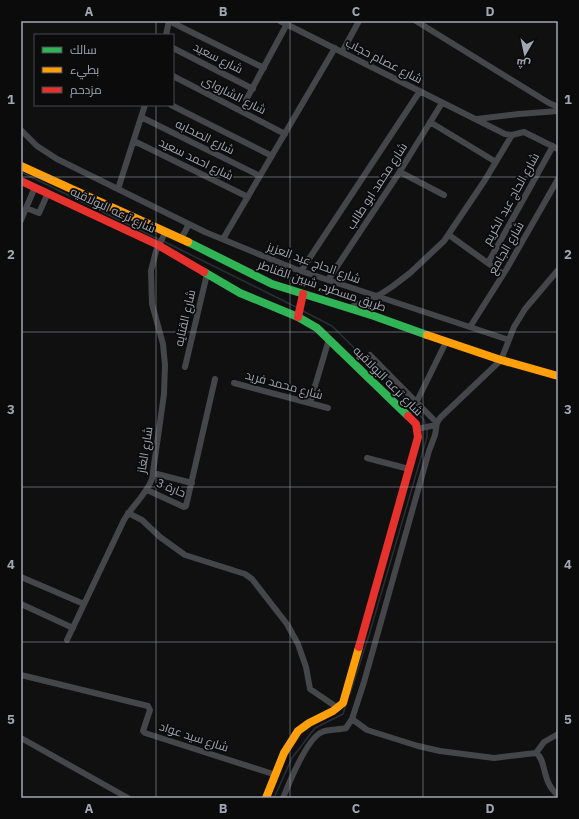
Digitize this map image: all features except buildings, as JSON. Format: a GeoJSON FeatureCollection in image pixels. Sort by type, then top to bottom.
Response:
{"type":"FeatureCollection","features":[{"type":"Feature","properties":{"kind":"street"},"geometry":{"type":"LineString","coordinates":[[166,34],[169,21],[264,68]]}},
{"type":"Feature","properties":{"kind":"street"},"geometry":{"type":"LineString","coordinates":[[280,21],[335,48]]}},
{"type":"Feature","properties":{"kind":"street"},"geometry":{"type":"LineString","coordinates":[[342,52],[359,21]]}},
{"type":"Feature","properties":{"kind":"street"},"geometry":{"type":"LineString","coordinates":[[416,21],[549,103],[558,107]]}},
{"type":"Feature","properties":{"kind":"street"},"geometry":{"type":"LineString","coordinates":[[246,100],[287,24]]}},
{"type":"Feature","properties":{"kind":"street","name":"شارع عصام حجاب"},"geometry":{"type":"LineString","coordinates":[[223,240],[335,48],[505,134],[512,135],[524,132],[556,147]]}},
{"type":"Feature","properties":{"kind":"street","name":"شارع سعيد"},"geometry":{"type":"LineString","coordinates":[[174,49],[253,89]]}},
{"type":"Feature","properties":{"kind":"street","name":"شارع الشارواى"},"geometry":{"type":"LineString","coordinates":[[174,77],[285,134]]}},
{"type":"Feature","properties":{"kind":"street"},"geometry":{"type":"LineString","coordinates":[[301,271],[420,91]]}},
{"type":"Feature","properties":{"kind":"street","name":"شارع محمد ابو طالب"},"geometry":{"type":"LineString","coordinates":[[328,280],[400,172],[442,103]]}},
{"type":"Feature","properties":{"kind":"street"},"geometry":{"type":"LineString","coordinates":[[118,189],[145,106]]}},
{"type":"Feature","properties":{"kind":"street"},"geometry":{"type":"LineString","coordinates":[[173,106],[272,156]]}},
{"type":"Feature","properties":{"kind":"street"},"geometry":{"type":"LineString","coordinates":[[477,119],[519,114],[555,112],[558,115]]}},
{"type":"Feature","properties":{"kind":"street","name":"شارع الصحابه"},"geometry":{"type":"LineString","coordinates":[[141,117],[260,176]]}},
{"type":"Feature","properties":{"kind":"street"},"geometry":{"type":"LineString","coordinates":[[430,122],[496,162]]}},
{"type":"Feature","properties":{"kind":"street","name":"شارع الحاج عبد العزيز"},"geometry":{"type":"LineString","coordinates":[[21,130],[37,146],[57,159],[223,240],[301,271],[470,327],[508,342]]}},
{"type":"Feature","properties":{"kind":"street"},"geometry":{"type":"LineString","coordinates":[[349,308],[376,296],[393,286],[449,235],[512,135]]}},
{"type":"Feature","properties":{"kind":"street","name":"شارع احمد سعيد"},"geometry":{"type":"LineString","coordinates":[[134,141],[248,197]]}},
{"type":"Feature","properties":{"kind":"street","name":"شارع الحاج عبد الكريم"},"geometry":{"type":"LineString","coordinates":[[488,263],[556,147]]}},
{"type":"Feature","properties":{"kind":"street","name":"طريق مسطرد, شبين القناطر"},"geometry":{"type":"LineString","coordinates":[[21,166],[181,239],[272,284],[374,316],[446,342],[502,357],[558,376]]}},
{"type":"Feature","properties":{"kind":"street"},"geometry":{"type":"LineString","coordinates":[[400,172],[444,195]]}},
{"type":"Feature","properties":{"kind":"street","name":"شارع الجامع"},"geometry":{"type":"LineString","coordinates":[[470,327],[503,274],[558,179]]}},
{"type":"Feature","properties":{"kind":"street","name":"شارع ترعه البولاقيه"},"geometry":{"type":"LineString","coordinates":[[21,181],[158,245],[251,299],[298,316],[317,328],[329,339],[419,428],[418,437],[347,692],[343,703],[338,708]]}},
{"type":"Feature","properties":{"kind":"street"},"geometry":{"type":"LineString","coordinates":[[21,220],[35,187]]}},
{"type":"Feature","properties":{"kind":"street"},"geometry":{"type":"LineString","coordinates":[[26,208],[39,213],[48,193]]}},
{"type":"Feature","properties":{"kind":"street"},"geometry":{"type":"LineString","coordinates":[[181,239],[189,224]]}},
{"type":"Feature","properties":{"kind":"street","name":"شارع الغاز"},"geometry":{"type":"LineString","coordinates":[[68,640],[128,513],[147,490],[153,473],[164,394],[165,365],[163,344],[154,315],[151,289],[152,265],[158,245],[166,232]]}},
{"type":"Feature","properties":{"kind":"street"},"geometry":{"type":"LineString","coordinates":[[449,235],[503,274]]}},
{"type":"Feature","properties":{"kind":"street"},"geometry":{"type":"LineString","coordinates":[[502,357],[514,327],[524,309],[558,270]]}},
{"type":"Feature","properties":{"kind":"street","name":"شارع القنايه"},"geometry":{"type":"LineString","coordinates":[[185,367],[207,274]]}},
{"type":"Feature","properties":{"kind":"street"},"geometry":{"type":"LineString","coordinates":[[298,316],[303,294]]}},
{"type":"Feature","properties":{"kind":"street"},"geometry":{"type":"LineString","coordinates":[[310,403],[329,339]]}},
{"type":"Feature","properties":{"kind":"street"},"geometry":{"type":"LineString","coordinates":[[417,401],[446,342]]}},
{"type":"Feature","properties":{"kind":"street"},"geometry":{"type":"LineString","coordinates":[[283,798],[297,767],[315,736],[324,732],[346,728],[352,719],[364,682],[429,451],[435,435],[435,424],[417,401],[370,355]]}},
{"type":"Feature","properties":{"kind":"street","name":"شارع ترعه البولاقيه"},"geometry":{"type":"LineString","coordinates":[[435,424],[502,357]]}},
{"type":"Feature","properties":{"kind":"street"},"geometry":{"type":"LineString","coordinates":[[153,473],[192,483],[216,379]]}},
{"type":"Feature","properties":{"kind":"street","name":"شارع محمد فريد"},"geometry":{"type":"LineString","coordinates":[[234,383],[328,408]]}},
{"type":"Feature","properties":{"kind":"street"},"geometry":{"type":"LineString","coordinates":[[419,428],[435,424]]}},
{"type":"Feature","properties":{"kind":"street"},"geometry":{"type":"LineString","coordinates":[[367,458],[409,469]]}},
{"type":"Feature","properties":{"kind":"street","name":"حارة 3"},"geometry":{"type":"LineString","coordinates":[[147,490],[184,507],[187,505],[192,483]]}},
{"type":"Feature","properties":{"kind":"street"},"geometry":{"type":"LineString","coordinates":[[128,513],[142,520],[160,537],[185,555],[245,574],[252,579],[287,624],[298,644],[306,666],[310,689],[338,708],[299,730],[289,745],[266,798]]}},
{"type":"Feature","properties":{"kind":"street"},"geometry":{"type":"LineString","coordinates":[[21,576],[84,604]]}},
{"type":"Feature","properties":{"kind":"street"},"geometry":{"type":"LineString","coordinates":[[21,604],[73,628]]}},
{"type":"Feature","properties":{"kind":"street","name":"شارع سيد عواد"},"geometry":{"type":"LineString","coordinates":[[21,675],[148,706],[150,710],[143,731],[145,733],[276,775]]}},
{"type":"Feature","properties":{"kind":"street"},"geometry":{"type":"LineString","coordinates":[[352,719],[367,730],[418,746],[440,751],[488,758],[502,758],[536,753],[544,742],[558,734]]}},
{"type":"Feature","properties":{"kind":"street"},"geometry":{"type":"LineString","coordinates":[[21,738],[128,798]]}},
{"type":"Feature","properties":{"kind":"street"},"geometry":{"type":"LineString","coordinates":[[536,753],[541,758],[550,787],[558,795]]}},
{"type":"Feature","properties":{"kind":"waterway"},"geometry":{"type":"LineString","coordinates":[[21,172],[160,240]]}},
{"type":"Feature","properties":{"kind":"waterway"},"geometry":{"type":"LineString","coordinates":[[163,241],[298,308]]}},
{"type":"Feature","properties":{"kind":"waterway"},"geometry":{"type":"LineString","coordinates":[[303,311],[332,326],[403,396],[424,420],[426,426]]}},
{"type":"Feature","properties":{"kind":"waterway"},"geometry":{"type":"LineString","coordinates":[[350,694],[369,635],[427,437],[427,429]]}},
{"type":"Feature","properties":{"kind":"waterway"},"geometry":{"type":"LineString","coordinates":[[274,798],[292,758],[315,728],[343,714],[346,705]]}},
{"type":"Feature","properties":{"kind":"traffic: fast"},"geometry":{"type":"LineString","coordinates":[[188,242],[272,284],[374,316],[427,335]]}},
{"type":"Feature","properties":{"kind":"traffic: fast"},"geometry":{"type":"LineString","coordinates":[[204,272],[240,293],[298,317],[317,328],[408,416]]}},
{"type":"Feature","properties":{"kind":"traffic: slow"},"geometry":{"type":"LineString","coordinates":[[21,166],[188,242]]}},
{"type":"Feature","properties":{"kind":"traffic: slow"},"geometry":{"type":"LineString","coordinates":[[427,335],[501,360],[558,376]]}},
{"type":"Feature","properties":{"kind":"traffic: slow"},"geometry":{"type":"LineString","coordinates":[[266,798],[284,753],[298,731],[309,723],[333,711],[343,703],[359,647]]}},
{"type":"Feature","properties":{"kind":"traffic: jam"},"geometry":{"type":"LineString","coordinates":[[21,181],[158,245],[204,272]]}},
{"type":"Feature","properties":{"kind":"traffic: jam"},"geometry":{"type":"LineString","coordinates":[[298,317],[303,294]]}},
{"type":"Feature","properties":{"kind":"traffic: jam"},"geometry":{"type":"LineString","coordinates":[[359,647],[418,437],[416,424],[408,416]]}}]}
